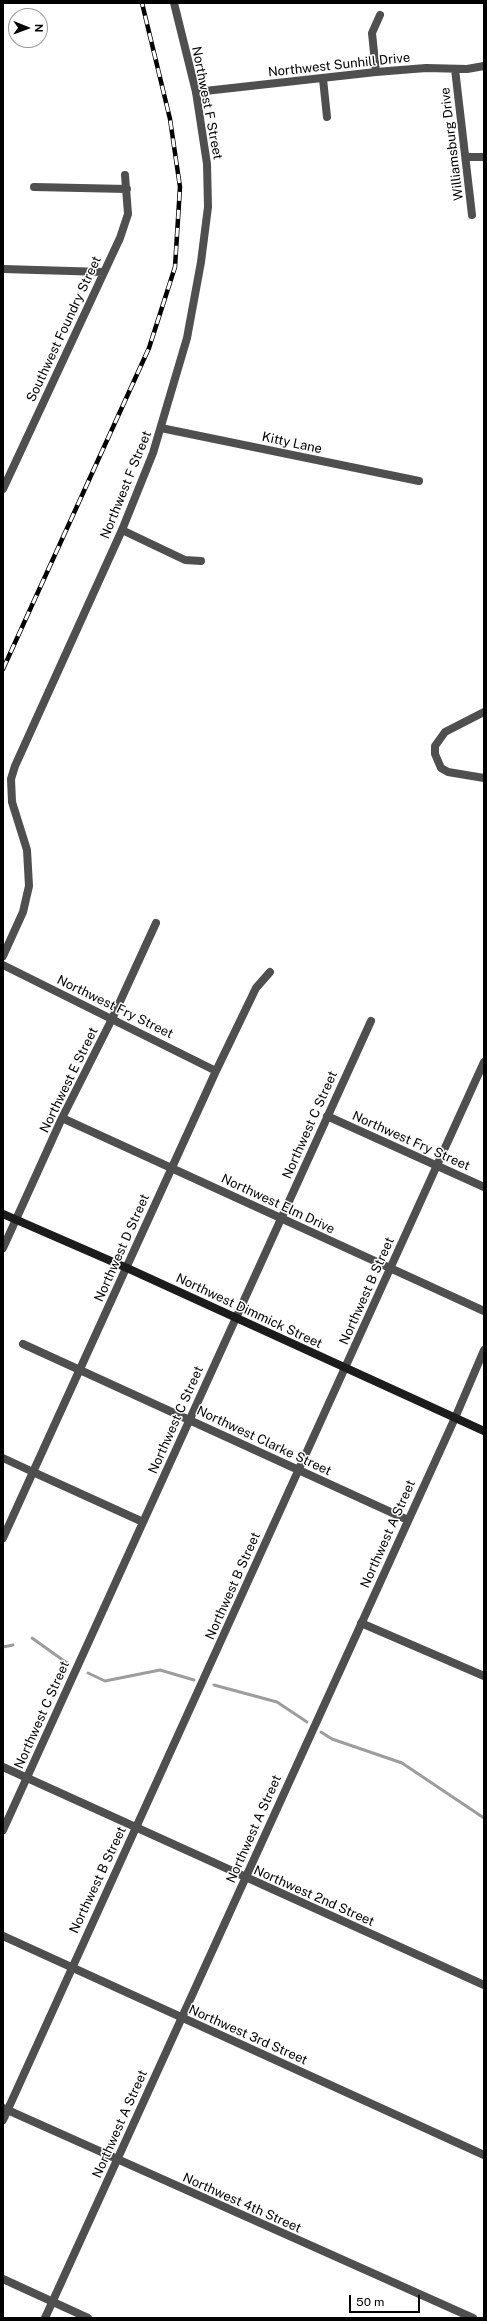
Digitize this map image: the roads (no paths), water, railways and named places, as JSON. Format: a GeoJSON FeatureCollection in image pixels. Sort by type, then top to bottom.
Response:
{"type":"FeatureCollection","features":[{"type":"Feature","properties":{"kind":"main road","name":"Northwest Dimmick Street"},"geometry":{"type":"LineString","coordinates":[[3,1214],[127,1268],[484,1431]]}},
{"type":"Feature","properties":{"kind":"street","name":"Northwest F Street"},"geometry":{"type":"LineString","coordinates":[[3,956],[23,912],[29,886],[27,850],[12,802],[11,779],[14,766],[122,530],[161,428],[187,338],[206,232],[209,187],[196,92],[174,3]]}},
{"type":"Feature","properties":{"kind":"street"},"geometry":{"type":"LineString","coordinates":[[376,72],[372,33],[380,15]]}},
{"type":"Feature","properties":{"kind":"street","name":"Northwest Sunhill Drive"},"geometry":{"type":"LineString","coordinates":[[196,92],[376,72],[426,68],[477,68],[484,66]]}},
{"type":"Feature","properties":{"kind":"street","name":"Williamsburg Drive"},"geometry":{"type":"LineString","coordinates":[[456,69],[472,215]]}},
{"type":"Feature","properties":{"kind":"street"},"geometry":{"type":"LineString","coordinates":[[323,79],[327,117]]}},
{"type":"Feature","properties":{"kind":"street"},"geometry":{"type":"LineString","coordinates":[[466,157],[484,157]]}},
{"type":"Feature","properties":{"kind":"street","name":"Southwest Foundry Street"},"geometry":{"type":"LineString","coordinates":[[3,489],[126,223],[128,203],[125,175]]}},
{"type":"Feature","properties":{"kind":"street"},"geometry":{"type":"LineString","coordinates":[[34,187],[127,189]]}},
{"type":"Feature","properties":{"kind":"street"},"geometry":{"type":"LineString","coordinates":[[3,269],[104,272]]}},
{"type":"Feature","properties":{"kind":"street","name":"Kitty Lane"},"geometry":{"type":"LineString","coordinates":[[161,428],[419,481]]}},
{"type":"Feature","properties":{"kind":"street"},"geometry":{"type":"LineString","coordinates":[[122,530],[185,560],[201,560]]}},
{"type":"Feature","properties":{"kind":"street"},"geometry":{"type":"LineString","coordinates":[[484,712],[445,732],[437,742],[435,754],[441,768],[448,772],[484,778]]}},
{"type":"Feature","properties":{"kind":"street","name":"Northwest E Street"},"geometry":{"type":"LineString","coordinates":[[3,1248],[62,1118],[112,1019],[156,923]]}},
{"type":"Feature","properties":{"kind":"street","name":"Northwest Fry Street"},"geometry":{"type":"LineString","coordinates":[[3,965],[216,1071]]}},
{"type":"Feature","properties":{"kind":"street","name":"Northwest D Street"},"geometry":{"type":"LineString","coordinates":[[3,1538],[216,1071],[256,988],[270,972]]}},
{"type":"Feature","properties":{"kind":"street","name":"Northwest C Street"},"geometry":{"type":"LineString","coordinates":[[3,1830],[371,1021]]}},
{"type":"Feature","properties":{"kind":"street","name":"Northwest B Street"},"geometry":{"type":"LineString","coordinates":[[3,2120],[5,2109],[72,1967],[298,1470],[346,1369],[390,1268],[484,1062]]}},
{"type":"Feature","properties":{"kind":"street","name":"Northwest Fry Street"},"geometry":{"type":"LineString","coordinates":[[328,1116],[484,1187]]}},
{"type":"Feature","properties":{"kind":"street","name":"Northwest Elm Drive"},"geometry":{"type":"LineString","coordinates":[[62,1118],[484,1311]]}},
{"type":"Feature","properties":{"kind":"street","name":"Northwest Clarke Street"},"geometry":{"type":"LineString","coordinates":[[23,1344],[408,1520]]}},
{"type":"Feature","properties":{"kind":"street","name":"Northwest A Street"},"geometry":{"type":"LineString","coordinates":[[45,2318],[484,1350]]}},
{"type":"Feature","properties":{"kind":"street"},"geometry":{"type":"LineString","coordinates":[[3,1458],[143,1522]]}},
{"type":"Feature","properties":{"kind":"street"},"geometry":{"type":"LineString","coordinates":[[361,1623],[484,1676]]}},
{"type":"Feature","properties":{"kind":"street","name":"Northwest 2nd Street"},"geometry":{"type":"LineString","coordinates":[[3,1767],[245,1878],[484,1985]]}},
{"type":"Feature","properties":{"kind":"street","name":"Northwest 3rd Street"},"geometry":{"type":"LineString","coordinates":[[3,1936],[484,2155]]}},
{"type":"Feature","properties":{"kind":"street","name":"Northwest 4th Street"},"geometry":{"type":"LineString","coordinates":[[5,2109],[473,2318]]}},
{"type":"Feature","properties":{"kind":"street"},"geometry":{"type":"LineString","coordinates":[[3,2279],[88,2318]]}},
{"type":"Feature","properties":{"kind":"waterway"},"geometry":{"type":"LineString","coordinates":[[32,1638],[67,1663]]}},
{"type":"Feature","properties":{"kind":"waterway"},"geometry":{"type":"LineString","coordinates":[[3,1647],[13,1645]]}},
{"type":"Feature","properties":{"kind":"waterway"},"geometry":{"type":"LineString","coordinates":[[88,1673],[105,1681],[160,1670],[194,1680]]}},
{"type":"Feature","properties":{"kind":"waterway"},"geometry":{"type":"LineString","coordinates":[[214,1685],[277,1702],[307,1722]]}},
{"type":"Feature","properties":{"kind":"waterway"},"geometry":{"type":"LineString","coordinates":[[321,1732],[332,1739],[402,1763],[484,1818]]}},
{"type":"Feature","properties":{"kind":"railway"},"geometry":{"type":"LineString","coordinates":[[3,669],[149,348],[175,267],[180,187],[170,119],[142,3]]}}]}
